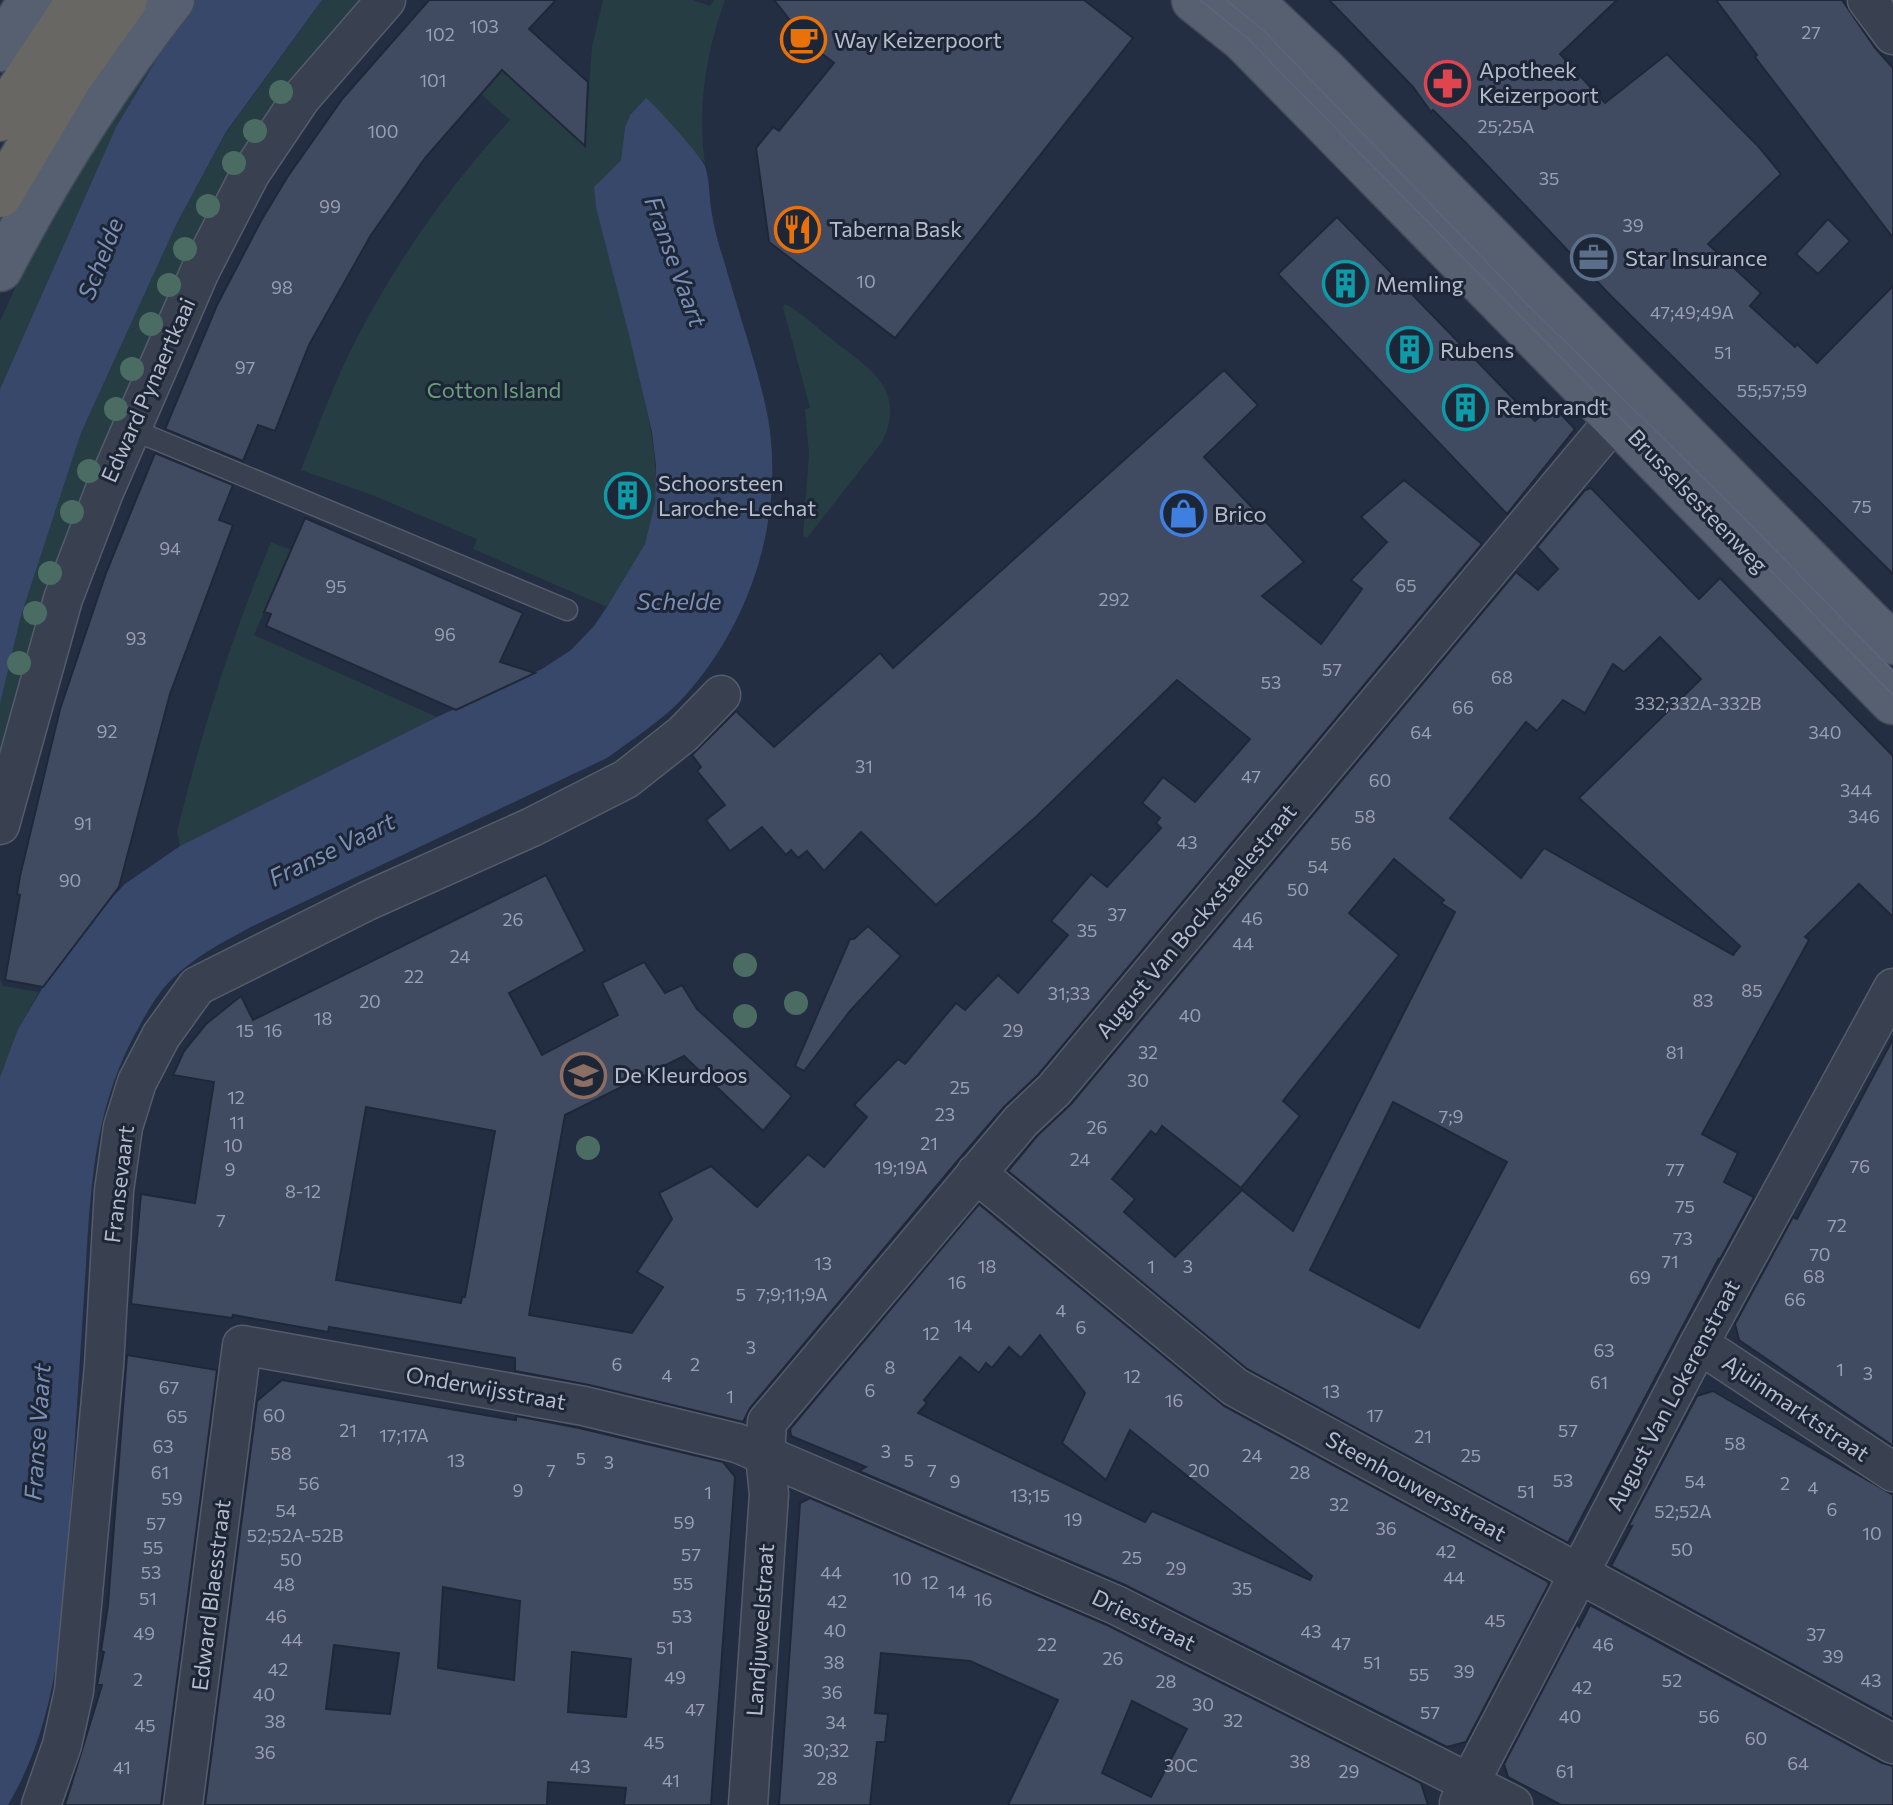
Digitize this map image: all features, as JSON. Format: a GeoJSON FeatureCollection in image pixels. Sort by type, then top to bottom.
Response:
{"type":"FeatureCollection","features":[{"type":"Feature","properties":{"kind":"highway"},"geometry":{"type":"LineString","coordinates":[[0,119],[79,0]]}},
{"type":"Feature","properties":{"kind":"highway"},"geometry":{"type":"LineString","coordinates":[[0,195],[70,77],[125,0]]}},
{"type":"Feature","properties":{"kind":"main road"},"geometry":{"type":"LineString","coordinates":[[0,49],[31,0]]}},
{"type":"Feature","properties":{"kind":"main road"},"geometry":{"type":"LineString","coordinates":[[0,269],[38,196],[131,52],[172,0]]}},
{"type":"Feature","properties":{"kind":"main road","name":"Brusselsesteenweg"},"geometry":{"type":"LineString","coordinates":[[1194,0],[1243,39],[1876,633],[1893,702]]}},
{"type":"Feature","properties":{"kind":"main road","name":"Brusselsesteenweg"},"geometry":{"type":"LineString","coordinates":[[1250,0],[1324,70],[1631,406]]}},
{"type":"Feature","properties":{"kind":"street","name":"Edward Pynaertkaai"},"geometry":{"type":"LineString","coordinates":[[0,825],[63,599],[131,429],[200,271],[250,174],[301,98],[386,0]]}},
{"type":"Feature","properties":{"kind":"street"},"geometry":{"type":"LineString","coordinates":[[1867,0],[1893,35]]}},
{"type":"Feature","properties":{"kind":"street","name":"August Van Bockxstaelestraat"},"geometry":{"type":"LineString","coordinates":[[765,1456],[767,1422],[976,1173],[1021,1121],[1054,1090],[1631,406]]}},
{"type":"Feature","properties":{"kind":"street","name":"Fransevaart"},"geometry":{"type":"LineString","coordinates":[[41,1805],[62,1745],[74,1691],[104,1366],[114,1191],[123,1127],[137,1082],[161,1036],[197,986],[367,901],[532,827],[626,779],[683,734],[721,695]]}},
{"type":"Feature","properties":{"kind":"street","name":"August Van Lokerenstraat"},"geometry":{"type":"LineString","coordinates":[[1464,1794],[1699,1344],[1893,988]]}},
{"type":"Feature","properties":{"kind":"street","name":"Steenhouwersstraat"},"geometry":{"type":"LineString","coordinates":[[976,1173],[1235,1387],[1893,1744]]}},
{"type":"Feature","properties":{"kind":"street","name":"Ajuinmarktstraat"},"geometry":{"type":"LineString","coordinates":[[1699,1344],[1893,1472]]}},
{"type":"Feature","properties":{"kind":"street","name":"Onderwijsstraat"},"geometry":{"type":"LineString","coordinates":[[238,1385],[242,1345],[584,1406],[737,1443],[765,1456]]}},
{"type":"Feature","properties":{"kind":"street","name":"Edward Blaesstraat"},"geometry":{"type":"LineString","coordinates":[[183,1805],[238,1385]]}},
{"type":"Feature","properties":{"kind":"street","name":"Driesstraat"},"geometry":{"type":"LineString","coordinates":[[765,1456],[1116,1605],[1464,1794],[1513,1805]]}},
{"type":"Feature","properties":{"kind":"street","name":"Landjuweelstraat"},"geometry":{"type":"LineString","coordinates":[[748,1805],[769,1494],[765,1456]]}},
{"type":"Feature","properties":{"kind":"lane"},"geometry":{"type":"LineString","coordinates":[[131,429],[567,610]]}},
{"type":"Feature","properties":{"kind":"green space"},"geometry":{"type":"Polygon","coordinates":[[[322,0],[369,0],[241,167],[0,794],[0,704],[21,616],[81,433],[177,223],[226,133],[322,0]]]}},
{"type":"Feature","properties":{"kind":"green space","name":"Cotton Island"},"geometry":{"type":"Polygon","coordinates":[[[603,0],[693,0],[710,6],[714,0],[725,0],[705,81],[702,122],[705,163],[646,98],[630,115],[625,127],[621,160],[594,187],[596,208],[646,407],[656,476],[652,521],[645,544],[607,607],[473,549],[477,539],[372,495],[301,470],[345,362],[398,266],[462,176],[510,120],[481,94],[502,70],[585,145],[592,47],[603,0]]]}},
{"type":"Feature","properties":{"kind":"green space"},"geometry":{"type":"Polygon","coordinates":[[[189,4],[116,127],[0,389],[0,321],[25,267],[83,160],[189,4]]]}},
{"type":"Feature","properties":{"kind":"green space"},"geometry":{"type":"Polygon","coordinates":[[[785,304],[870,370],[887,393],[890,407],[889,423],[882,442],[807,538],[803,536],[809,454],[805,409],[810,408],[783,307],[785,304]]]}},
{"type":"Feature","properties":{"kind":"green space"},"geometry":{"type":"Polygon","coordinates":[[[271,542],[291,550],[254,635],[437,717],[180,846],[177,832],[196,758],[230,649],[271,542]]]}},
{"type":"Feature","properties":{"kind":"green space"},"geometry":{"type":"Polygon","coordinates":[[[0,980],[3,986],[39,992],[18,1029],[0,1077],[0,980]]]}},
{"type":"Feature","properties":{"kind":"water","name":"Schelde"},"geometry":{"type":"Polygon","coordinates":[[[192,0],[322,0],[226,132],[177,223],[81,433],[21,616],[0,704],[0,389],[116,127],[192,0]]]}},
{"type":"Feature","properties":{"kind":"water","name":"Schelde"},"geometry":{"type":"Polygon","coordinates":[[[646,98],[705,166],[715,230],[768,418],[772,455],[767,531],[744,603],[707,669],[683,698],[607,758],[230,938],[180,972],[150,1007],[114,1082],[98,1141],[88,1232],[66,1578],[58,1657],[40,1733],[26,1770],[8,1805],[0,1805],[0,1077],[18,1029],[43,987],[103,907],[125,884],[180,846],[437,717],[542,669],[571,650],[607,607],[645,544],[655,503],[656,465],[652,432],[596,208],[594,187],[621,160],[625,127],[630,115],[646,98]]]}},
{"type":"Feature","properties":{"kind":"building"},"geometry":{"type":"Polygon","coordinates":[[[429,0],[556,0],[529,29],[588,82],[585,146],[502,70],[425,158],[371,235],[309,345],[275,431],[258,425],[243,461],[165,429],[217,305],[288,176],[343,98],[429,0]]]}},
{"type":"Feature","properties":{"kind":"building"},"geometry":{"type":"Polygon","coordinates":[[[774,0],[1084,0],[1133,38],[895,338],[769,242],[756,148],[773,127],[779,131],[834,63],[808,43],[774,0]]]}},
{"type":"Feature","properties":{"kind":"building"},"geometry":{"type":"Polygon","coordinates":[[[1329,0],[1617,0],[1560,54],[1605,103],[1667,54],[1758,146],[1781,174],[1708,244],[1761,293],[1750,306],[1817,363],[1893,286],[1893,574],[1611,296],[1465,142],[1433,110],[1431,112],[1413,87],[1329,0]]]}},
{"type":"Feature","properties":{"kind":"building"},"geometry":{"type":"Polygon","coordinates":[[[1716,0],[1842,0],[1893,68],[1893,238],[1755,57],[1757,55],[1716,0]]]}},
{"type":"Feature","properties":{"kind":"building"},"geometry":{"type":"Polygon","coordinates":[[[1337,217],[1535,421],[1552,405],[1575,429],[1507,514],[1278,274],[1337,217]]]}},
{"type":"Feature","properties":{"kind":"building"},"geometry":{"type":"Polygon","coordinates":[[[1828,219],[1850,241],[1818,274],[1796,254],[1828,219]]]}},
{"type":"Feature","properties":{"kind":"building"},"geometry":{"type":"Polygon","coordinates":[[[1224,370],[1258,405],[1204,457],[1304,562],[1262,596],[1321,644],[1362,589],[1351,580],[1387,542],[1361,517],[1404,480],[1482,544],[1038,1075],[1004,1107],[960,1158],[750,1408],[743,1422],[589,1385],[515,1371],[515,1358],[329,1327],[328,1332],[233,1315],[232,1318],[131,1304],[141,1194],[195,1203],[214,1082],[173,1075],[184,1051],[206,1024],[241,996],[253,1020],[546,875],[585,951],[509,993],[542,1055],[618,1015],[602,983],[644,962],[665,993],[682,985],[697,1009],[792,1096],[763,1131],[684,1056],[565,1115],[529,1315],[632,1333],[663,1287],[637,1272],[672,1219],[659,1193],[711,1166],[757,1207],[808,1154],[824,1167],[867,1117],[854,1105],[898,1059],[905,1064],[956,1003],[965,1010],[998,975],[1018,993],[1068,935],[1051,921],[1091,874],[1107,887],[1161,828],[1156,823],[1160,818],[1142,803],[1163,777],[1195,802],[1250,739],[1177,680],[1037,816],[936,905],[861,832],[824,871],[807,851],[798,858],[791,850],[786,855],[762,827],[730,851],[706,820],[725,805],[697,771],[701,767],[692,755],[736,711],[774,747],[880,653],[893,668],[1224,370]],[[366,1107],[336,1280],[461,1303],[462,1297],[465,1297],[495,1131],[366,1107]]]}},
{"type":"Feature","properties":{"kind":"building"},"geometry":{"type":"Polygon","coordinates":[[[155,453],[233,485],[219,520],[233,525],[170,694],[119,887],[43,987],[5,980],[20,895],[17,894],[20,876],[60,709],[106,573],[155,453]]]}},
{"type":"Feature","properties":{"kind":"building"},"geometry":{"type":"Polygon","coordinates":[[[1591,488],[1699,599],[1720,578],[1893,756],[1893,917],[1859,884],[1805,937],[1809,940],[1702,1134],[1738,1153],[1724,1182],[1754,1197],[1568,1543],[1247,1369],[1008,1171],[1037,1136],[1071,1104],[1516,572],[1538,590],[1558,569],[1537,547],[1585,490],[1591,488]],[[1660,637],[1624,672],[1613,664],[1585,713],[1563,700],[1537,731],[1526,722],[1450,818],[1521,878],[1544,848],[1733,955],[1740,946],[1579,798],[1701,679],[1660,637]],[[1394,859],[1349,913],[1399,955],[1283,1101],[1300,1116],[1241,1188],[1162,1126],[1156,1135],[1151,1131],[1112,1179],[1135,1199],[1124,1212],[1175,1257],[1242,1190],[1293,1231],[1455,912],[1394,859]],[[1393,1102],[1310,1270],[1419,1328],[1507,1162],[1393,1102]]]}},
{"type":"Feature","properties":{"kind":"building"},"geometry":{"type":"Polygon","coordinates":[[[305,518],[523,613],[500,662],[535,673],[456,710],[266,626],[271,614],[264,612],[305,518]]]}},
{"type":"Feature","properties":{"kind":"building"},"geometry":{"type":"Polygon","coordinates":[[[868,926],[901,956],[850,1011],[804,1071],[795,1066],[850,939],[868,926]]]}},
{"type":"Feature","properties":{"kind":"building"},"geometry":{"type":"Polygon","coordinates":[[[1893,1039],[1893,1446],[1739,1340],[1735,1324],[1793,1217],[1797,1219],[1893,1039]]]}},
{"type":"Feature","properties":{"kind":"building"},"geometry":{"type":"Polygon","coordinates":[[[979,1204],[1224,1406],[1549,1584],[1466,1742],[1447,1747],[1125,1585],[859,1471],[866,1467],[791,1436],[790,1429],[979,1204]],[[1040,1335],[1021,1358],[1009,1347],[992,1368],[986,1363],[979,1373],[960,1357],[924,1400],[927,1403],[918,1413],[1145,1522],[1152,1511],[1310,1580],[1312,1576],[1130,1430],[1106,1480],[1062,1443],[1085,1393],[1040,1335]]]}},
{"type":"Feature","properties":{"kind":"building"},"geometry":{"type":"Polygon","coordinates":[[[127,1355],[217,1370],[161,1805],[65,1805],[102,1685],[97,1685],[104,1652],[101,1651],[108,1605],[127,1355]]]}},
{"type":"Feature","properties":{"kind":"building"},"geometry":{"type":"Polygon","coordinates":[[[282,1380],[508,1419],[516,1420],[516,1416],[723,1462],[735,1477],[711,1805],[624,1805],[626,1788],[548,1782],[547,1805],[205,1805],[257,1401],[282,1380]],[[443,1587],[438,1668],[514,1680],[520,1601],[443,1587]],[[334,1645],[326,1709],[390,1714],[399,1653],[334,1645]],[[572,1652],[568,1712],[626,1717],[631,1659],[572,1652]]]}},
{"type":"Feature","properties":{"kind":"building"},"geometry":{"type":"Polygon","coordinates":[[[1713,1391],[1893,1495],[1893,1719],[1611,1566],[1632,1526],[1628,1527],[1697,1396],[1713,1391]]]}},
{"type":"Feature","properties":{"kind":"building"},"geometry":{"type":"Polygon","coordinates":[[[810,1498],[1107,1625],[1421,1783],[1428,1805],[1008,1805],[1058,1700],[970,1661],[881,1653],[875,1713],[888,1714],[885,1742],[877,1742],[870,1805],[779,1805],[800,1503],[810,1498]],[[1132,1701],[1102,1773],[1151,1797],[1187,1729],[1132,1701]]]}},
{"type":"Feature","properties":{"kind":"building"},"geometry":{"type":"Polygon","coordinates":[[[1590,1605],[1882,1763],[1893,1766],[1893,1805],[1561,1805],[1508,1777],[1504,1764],[1590,1605]]]}},
{"type":"Feature","properties":{"kind":"tram line"},"geometry":{"type":"LineString","coordinates":[[1200,0],[1246,37],[1893,695]]}},
{"type":"Feature","properties":{"kind":"tram line"},"geometry":{"type":"LineString","coordinates":[[1226,0],[1263,30],[1526,303],[1744,518],[1893,671]]}},
{"type":"Feature","properties":{"kind":"place","name":"Way Keizerpoort"},"geometry":{"type":"Point","coordinates":[803,40]}},
{"type":"Feature","properties":{"kind":"place","name":"Apotheek Keizerpoort"},"geometry":{"type":"Point","coordinates":[1448,83]}},
{"type":"Feature","properties":{"kind":"place","name":"Taberna Bask"},"geometry":{"type":"Point","coordinates":[798,229]}},
{"type":"Feature","properties":{"kind":"place","name":"Star Insurance"},"geometry":{"type":"Point","coordinates":[1594,258]}},
{"type":"Feature","properties":{"kind":"place","name":"Memling"},"geometry":{"type":"Point","coordinates":[1345,284]}},
{"type":"Feature","properties":{"kind":"place","name":"Rubens"},"geometry":{"type":"Point","coordinates":[1409,350]}},
{"type":"Feature","properties":{"kind":"place","name":"Rembrandt"},"geometry":{"type":"Point","coordinates":[1465,407]}},
{"type":"Feature","properties":{"kind":"place","name":"Schoorsteen Laroche-Lechat"},"geometry":{"type":"Point","coordinates":[627,496]}},
{"type":"Feature","properties":{"kind":"place","name":"Brico"},"geometry":{"type":"Point","coordinates":[1183,514]}},
{"type":"Feature","properties":{"kind":"place","name":"De Kleurdoos"},"geometry":{"type":"Point","coordinates":[583,1075]}},
{"type":"Feature","properties":{"kind":"water label","name":"Franse Vaart"},"geometry":{"type":"Point","coordinates":[675,262]}},
{"type":"Feature","properties":{"kind":"water label","name":"Franse Vaart"},"geometry":{"type":"Point","coordinates":[332,850]}},
{"type":"Feature","properties":{"kind":"water label","name":"Franse Vaart"},"geometry":{"type":"Point","coordinates":[38,1432]}}]}
